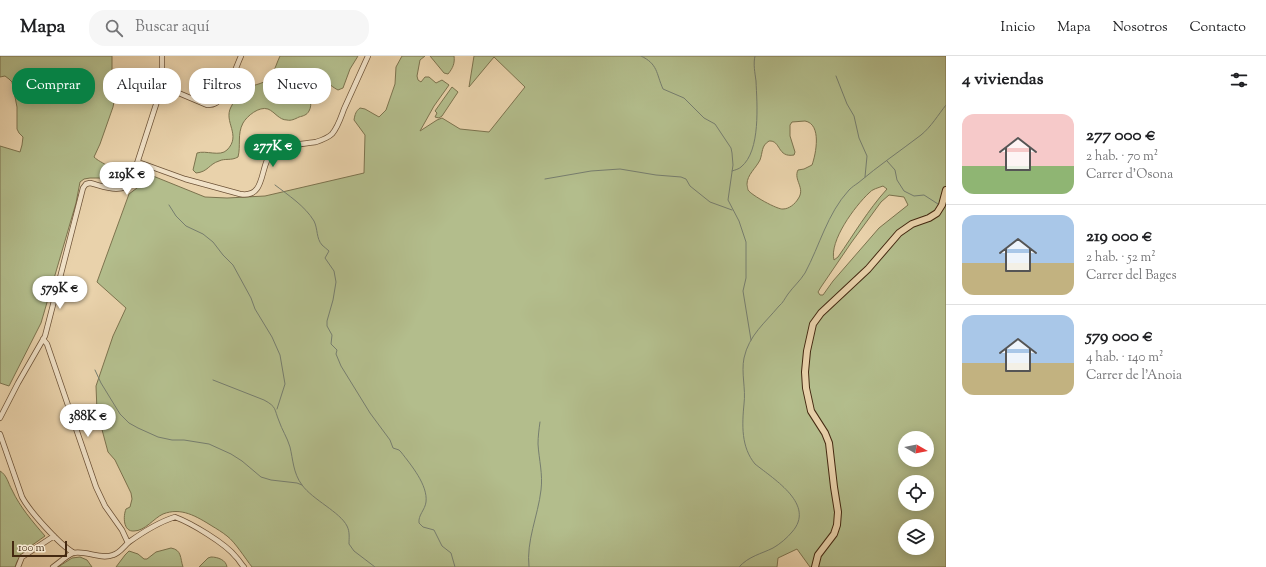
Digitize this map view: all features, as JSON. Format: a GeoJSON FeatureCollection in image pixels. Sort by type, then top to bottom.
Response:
{"type":"FeatureCollection","features":[{"type":"Feature","properties":{"kind":"main road"},"geometry":{"type":"LineString","coordinates":[[815,567],[818,555],[834,534],[837,525],[838,512],[829,443],[812,411],[806,388],[805,363],[815,320],[820,313],[868,269],[899,233],[912,224],[929,218],[937,213],[942,205],[946,190]]}},
{"type":"Feature","properties":{"kind":"street"},"geometry":{"type":"LineString","coordinates":[[162,56],[162,68]]}},
{"type":"Feature","properties":{"kind":"street"},"geometry":{"type":"LineString","coordinates":[[181,94],[207,105],[215,104],[223,96],[241,56]]}},
{"type":"Feature","properties":{"kind":"street"},"geometry":{"type":"LineString","coordinates":[[138,162],[185,179],[243,194],[251,193],[259,184],[272,152],[327,138],[332,134],[368,56]]}},
{"type":"Feature","properties":{"kind":"street"},"geometry":{"type":"LineString","coordinates":[[0,418],[46,333],[82,190],[85,184],[90,183],[116,189],[128,186],[131,182],[138,162],[156,104]]}},
{"type":"Feature","properties":{"kind":"street"},"geometry":{"type":"LineString","coordinates":[[43,339],[47,344],[96,487],[105,506],[122,530],[128,543]]}},
{"type":"Feature","properties":{"kind":"street"},"geometry":{"type":"LineString","coordinates":[[0,434],[25,503],[54,536],[74,553]]}},
{"type":"Feature","properties":{"kind":"street"},"geometry":{"type":"LineString","coordinates":[[53,567],[74,553],[104,557],[114,555],[122,550],[128,543],[166,519],[175,517],[194,526],[220,543],[235,556],[244,567]]}},
{"type":"Feature","properties":{"kind":"street"},"geometry":{"type":"LineString","coordinates":[[18,567],[22,557],[54,536]]}},
{"type":"Feature","properties":{"kind":"street"},"geometry":{"type":"LineString","coordinates":[[63,545],[63,559]]}},
{"type":"Feature","properties":{"kind":"green space"},"geometry":{"type":"Polygon","coordinates":[[[0,56],[112,56],[112,68],[103,68],[103,104],[114,104],[94,157],[114,171],[115,178],[90,178],[84,179],[80,182],[76,203],[41,323],[9,386],[0,383],[0,146],[20,152],[23,137],[17,129],[16,104],[95,104],[95,68],[12,68],[12,82],[5,76],[0,77],[0,56]]]}},
{"type":"Feature","properties":{"kind":"green space"},"geometry":{"type":"Polygon","coordinates":[[[280,56],[358,56],[350,69],[343,88],[338,90],[331,85],[331,68],[275,68],[280,56]]]}},
{"type":"Feature","properties":{"kind":"green space"},"geometry":{"type":"Polygon","coordinates":[[[402,56],[425,56],[420,60],[417,76],[418,80],[421,82],[425,77],[429,77],[436,83],[442,80],[449,85],[434,106],[420,131],[442,118],[460,129],[489,132],[525,87],[494,57],[469,87],[474,56],[946,56],[946,567],[810,567],[797,549],[778,558],[777,567],[252,567],[237,546],[227,536],[206,522],[182,512],[170,512],[163,514],[146,527],[130,531],[126,526],[124,516],[126,509],[130,507],[132,499],[131,493],[115,460],[108,452],[97,411],[96,386],[113,336],[126,308],[97,282],[129,194],[153,176],[205,197],[227,198],[265,196],[364,173],[365,135],[354,120],[355,114],[360,108],[365,109],[379,117],[386,110],[395,84],[396,67],[402,56]],[[805,121],[792,122],[790,125],[790,136],[795,152],[794,155],[785,154],[776,143],[769,141],[763,147],[760,160],[747,181],[748,190],[750,192],[765,202],[780,209],[790,207],[798,199],[801,191],[797,177],[798,170],[812,165],[816,147],[816,133],[810,123],[805,121]],[[883,186],[872,190],[857,206],[844,224],[835,243],[833,252],[834,260],[838,257],[867,214],[887,189],[883,186]],[[889,195],[881,202],[821,287],[818,292],[820,295],[823,295],[833,281],[879,228],[908,205],[904,197],[889,195]]]}},
{"type":"Feature","properties":{"kind":"green space"},"geometry":{"type":"Polygon","coordinates":[[[430,56],[454,56],[453,65],[448,74],[444,73],[430,56]]]}},
{"type":"Feature","properties":{"kind":"green space"},"geometry":{"type":"Polygon","coordinates":[[[263,82],[263,104],[311,104],[309,111],[305,115],[292,120],[284,120],[268,109],[265,108],[257,110],[247,117],[241,127],[238,157],[221,160],[206,170],[196,173],[193,170],[197,153],[221,153],[227,150],[233,139],[229,118],[231,107],[233,104],[255,104],[255,85],[263,82]]]}},
{"type":"Feature","properties":{"kind":"green space"},"geometry":{"type":"Polygon","coordinates":[[[452,87],[458,92],[442,116],[439,118],[435,117],[437,113],[435,111],[452,87]]]}},
{"type":"Feature","properties":{"kind":"green space"},"geometry":{"type":"Polygon","coordinates":[[[0,471],[6,477],[15,496],[23,508],[45,536],[23,553],[15,567],[0,567],[0,471]]]}},
{"type":"Feature","properties":{"kind":"green space"},"geometry":{"type":"Polygon","coordinates":[[[171,548],[175,549],[179,553],[183,567],[116,567],[129,551],[138,554],[144,559],[147,559],[156,552],[171,548]]]}},
{"type":"Feature","properties":{"kind":"green space"},"geometry":{"type":"Polygon","coordinates":[[[80,557],[87,560],[92,567],[58,567],[72,558],[80,557]]]}},
{"type":"Feature","properties":{"kind":"green space"},"geometry":{"type":"Polygon","coordinates":[[[211,557],[221,559],[225,562],[227,567],[199,567],[211,557]]]}},
{"type":"Feature","properties":{"kind":"waterway"},"geometry":{"type":"LineString","coordinates":[[641,56],[651,62],[654,66],[663,89],[684,98],[704,118],[715,124],[731,148],[733,165],[728,200],[739,221],[746,242],[746,278],[743,291],[751,340]]}},
{"type":"Feature","properties":{"kind":"waterway"},"geometry":{"type":"LineString","coordinates":[[732,171],[740,168],[747,160],[755,139],[757,114],[754,65],[755,56]]}},
{"type":"Feature","properties":{"kind":"waterway"},"geometry":{"type":"LineString","coordinates":[[836,76],[847,104],[854,116],[859,138],[867,156],[865,177]]}},
{"type":"Feature","properties":{"kind":"waterway"},"geometry":{"type":"LineString","coordinates":[[739,567],[747,560],[773,548],[786,539],[798,522],[799,512],[796,503],[790,494],[782,485],[755,464],[747,450],[743,428],[743,364],[746,350],[758,330],[782,303],[805,273],[829,219],[841,199],[849,190],[925,132],[946,105]]}},
{"type":"Feature","properties":{"kind":"waterway"},"geometry":{"type":"LineString","coordinates":[[887,161],[895,170],[897,180],[904,191],[914,196],[924,195],[938,204]]}},
{"type":"Feature","properties":{"kind":"waterway"},"geometry":{"type":"LineString","coordinates":[[545,179],[591,171],[620,169],[656,175],[681,177],[686,179],[690,186],[710,202],[732,210]]}},
{"type":"Feature","properties":{"kind":"waterway"},"geometry":{"type":"LineString","coordinates":[[275,185],[306,210],[314,221],[320,242],[329,251],[325,258],[334,271],[336,282],[327,321],[327,326],[332,335],[331,344],[337,350],[336,354],[341,366],[370,413],[390,440],[393,448],[401,452],[422,482],[426,502],[419,523],[423,527],[434,530],[442,546],[451,553],[455,567]]}},
{"type":"Feature","properties":{"kind":"waterway"},"geometry":{"type":"LineString","coordinates":[[169,205],[176,216],[186,226],[203,234],[213,242],[233,265],[251,298],[255,309],[272,337],[280,355],[285,384],[277,409]]}},
{"type":"Feature","properties":{"kind":"waterway"},"geometry":{"type":"LineString","coordinates":[[95,370],[101,383],[120,414],[129,423],[158,437],[209,444],[231,454],[261,477],[302,485]]}},
{"type":"Feature","properties":{"kind":"waterway"},"geometry":{"type":"LineString","coordinates":[[213,380],[264,400],[273,407],[289,443],[295,471],[302,485],[344,521],[349,530],[349,544],[354,551],[375,567]]}},
{"type":"Feature","properties":{"kind":"waterway"},"geometry":{"type":"LineString","coordinates":[[529,567],[529,548],[540,500],[541,473],[538,444],[540,422]]}}]}
